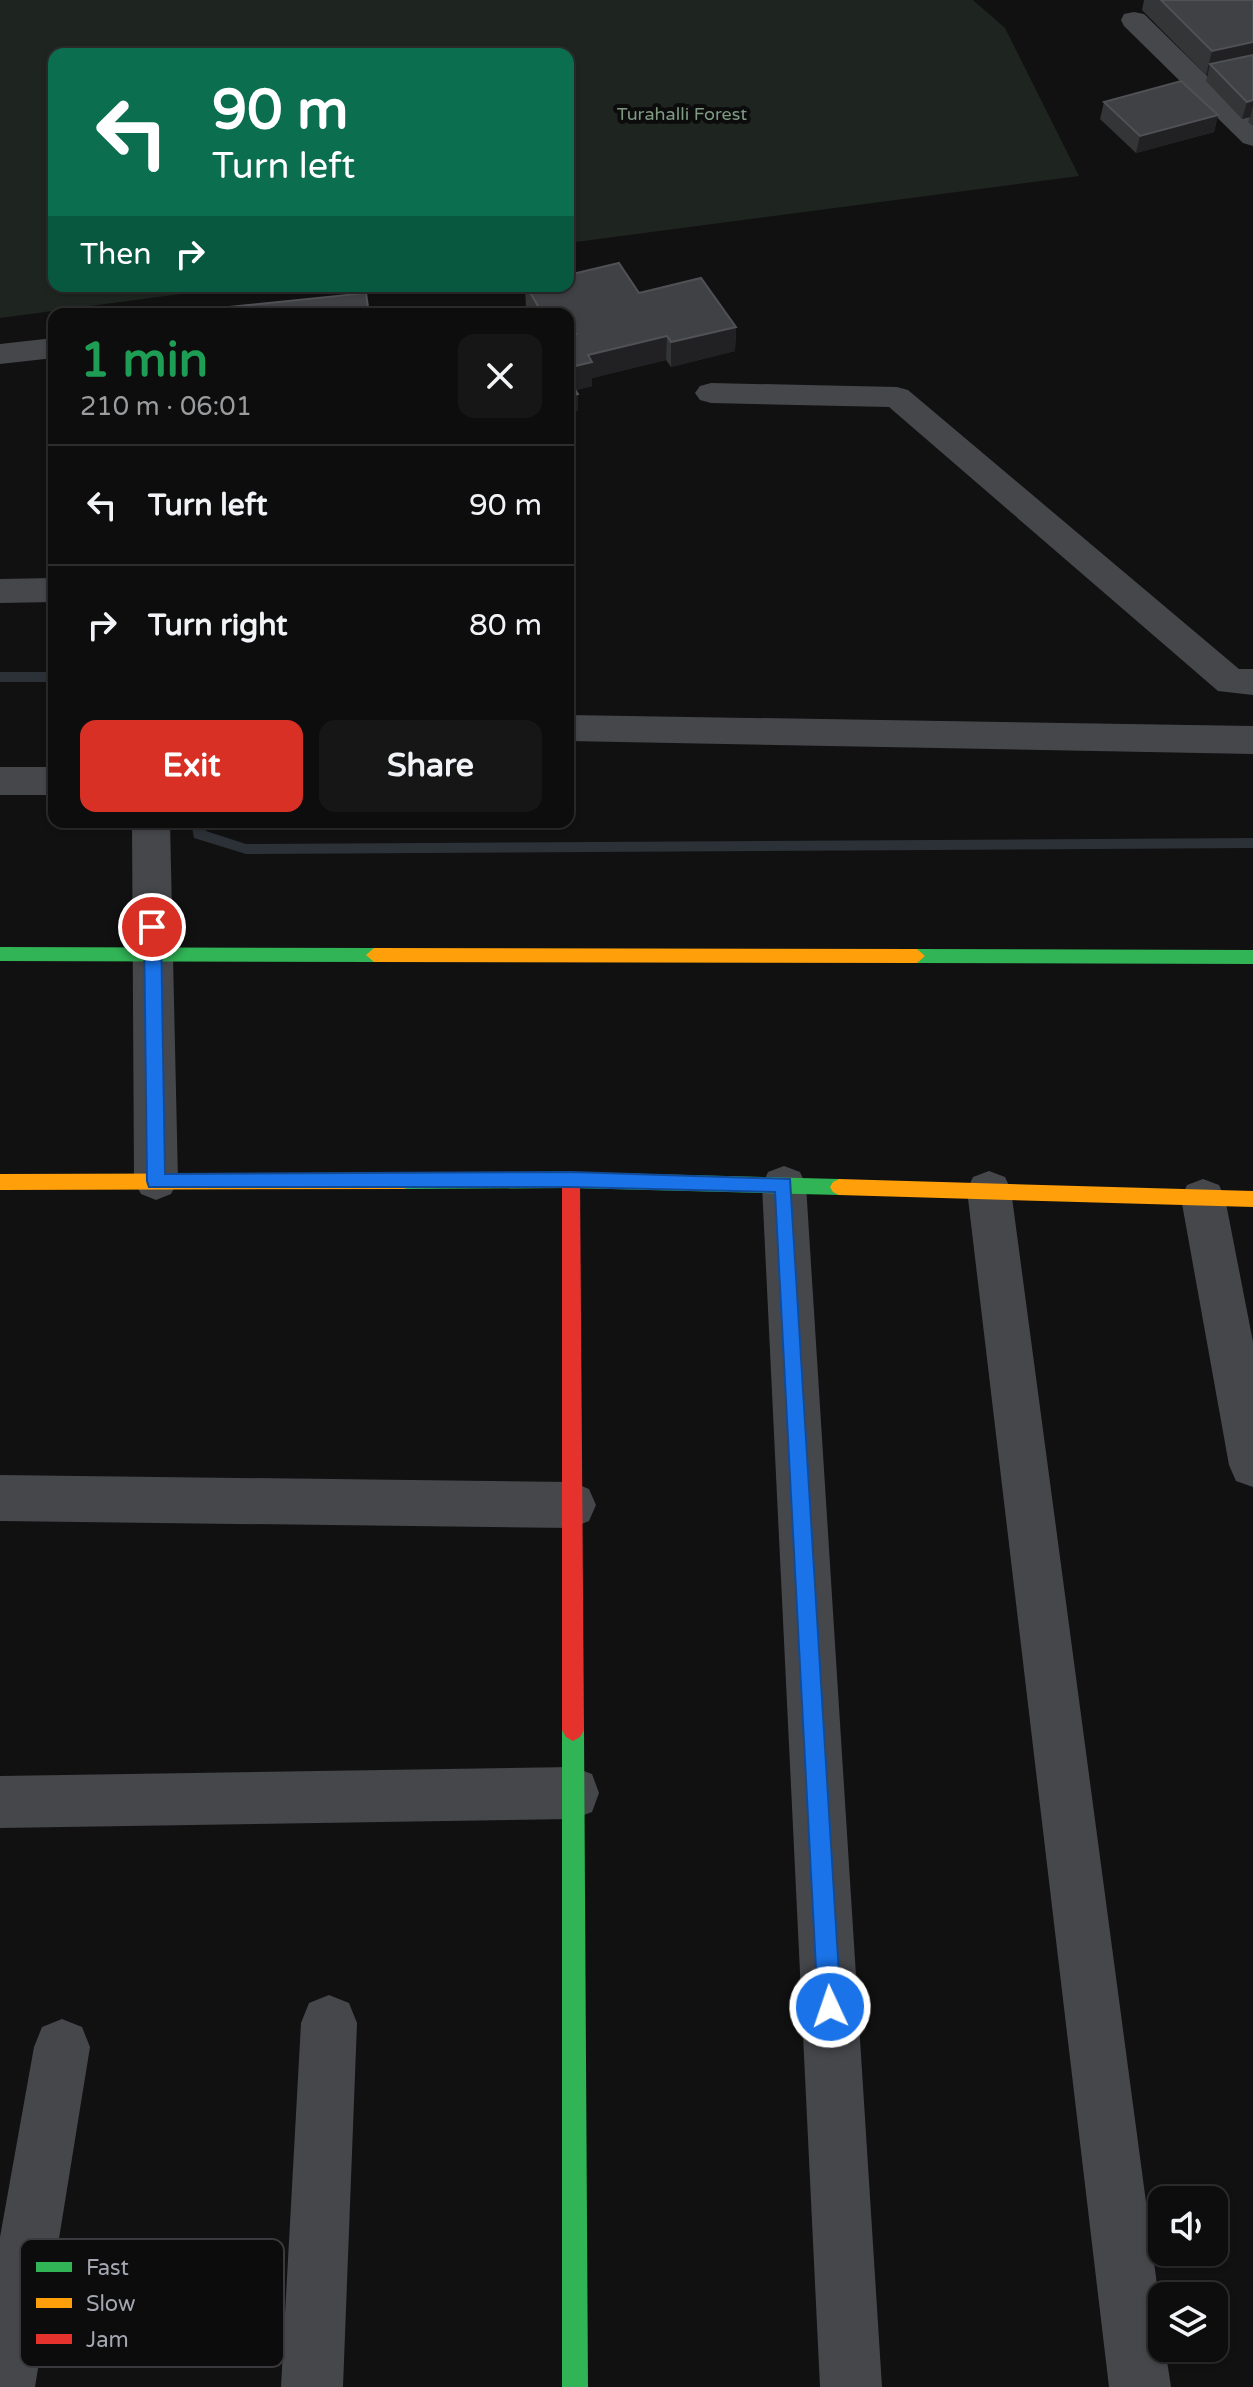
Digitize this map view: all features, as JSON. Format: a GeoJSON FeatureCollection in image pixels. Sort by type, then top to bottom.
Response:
{"type":"FeatureCollection","features":[{"type":"Feature","properties":{"kind":"street"},"geometry":{"type":"LineString","coordinates":[[1134,20],[1253,137]]}},
{"type":"Feature","properties":{"kind":"street"},"geometry":{"type":"LineString","coordinates":[[0,354],[48,349]]}},
{"type":"Feature","properties":{"kind":"street"},"geometry":{"type":"LineString","coordinates":[[711,393],[897,397],[1231,682],[1253,682]]}},
{"type":"Feature","properties":{"kind":"street"},"geometry":{"type":"LineString","coordinates":[[0,591],[48,590]]}},
{"type":"Feature","properties":{"kind":"street"},"geometry":{"type":"LineString","coordinates":[[574,728],[1253,740]]}},
{"type":"Feature","properties":{"kind":"street"},"geometry":{"type":"LineString","coordinates":[[0,781],[48,781]]}},
{"type":"Feature","properties":{"kind":"street"},"geometry":{"type":"LineString","coordinates":[[151,828],[156,1181]]}},
{"type":"Feature","properties":{"kind":"street"},"geometry":{"type":"LineString","coordinates":[[0,954],[1253,957]]}},
{"type":"Feature","properties":{"kind":"street"},"geometry":{"type":"LineString","coordinates":[[571,1180],[575,2387]]}},
{"type":"Feature","properties":{"kind":"street"},"geometry":{"type":"LineString","coordinates":[[0,1182],[571,1180],[1253,1199]]}},
{"type":"Feature","properties":{"kind":"street"},"geometry":{"type":"LineString","coordinates":[[784,1185],[851,2387]]}},
{"type":"Feature","properties":{"kind":"street"},"geometry":{"type":"LineString","coordinates":[[989,1190],[1140,2387]]}},
{"type":"Feature","properties":{"kind":"street"},"geometry":{"type":"LineString","coordinates":[[1203,1198],[1253,1465]]}},
{"type":"Feature","properties":{"kind":"street"},"geometry":{"type":"LineString","coordinates":[[0,1498],[572,1505]]}},
{"type":"Feature","properties":{"kind":"street"},"geometry":{"type":"LineString","coordinates":[[0,1802],[573,1793]]}},
{"type":"Feature","properties":{"kind":"street"},"geometry":{"type":"LineString","coordinates":[[312,2387],[329,2023]]}},
{"type":"Feature","properties":{"kind":"street"},"geometry":{"type":"LineString","coordinates":[[29,2239],[62,2047]]}},
{"type":"Feature","properties":{"kind":"street"},"geometry":{"type":"LineString","coordinates":[[4,2387],[20,2293]]}},
{"type":"Feature","properties":{"kind":"green space","name":"Turahalli Forest"},"geometry":{"type":"Polygon","coordinates":[[[0,0],[973,0],[1005,28],[1079,176],[574,242],[574,48],[48,48],[48,292],[196,292],[75,308],[48,308],[48,312],[0,318],[0,0]]]}},
{"type":"Feature","properties":{"kind":"building"},"geometry":{"type":"Polygon","coordinates":[[[1161,0],[1253,0],[1253,42],[1212,51],[1161,0]]]}},
{"type":"Feature","properties":{"kind":"building"},"geometry":{"type":"Polygon","coordinates":[[[1253,55],[1253,100],[1247,102],[1210,64],[1253,55]]]}},
{"type":"Feature","properties":{"kind":"building"},"geometry":{"type":"Polygon","coordinates":[[[1181,81],[1218,115],[1140,136],[1104,102],[1181,81]]]}},
{"type":"Feature","properties":{"kind":"building"},"geometry":{"type":"Polygon","coordinates":[[[619,263],[639,293],[701,278],[736,327],[671,342],[667,336],[588,355],[592,362],[575,366],[574,308],[539,308],[530,292],[574,292],[574,274],[619,263]]]}},
{"type":"Feature","properties":{"kind":"building"},"geometry":{"type":"Polygon","coordinates":[[[366,293],[368,308],[230,308],[366,293]]]}},
{"type":"Feature","properties":{"kind":"waterway"},"geometry":{"type":"LineString","coordinates":[[0,677],[48,677]]}},
{"type":"Feature","properties":{"kind":"waterway"},"geometry":{"type":"LineString","coordinates":[[198,828],[199,834],[246,849],[1253,843]]}},
{"type":"Feature","properties":{"kind":"traffic: fast"},"geometry":{"type":"LineString","coordinates":[[0,954],[374,955]]}},
{"type":"Feature","properties":{"kind":"traffic: fast"},"geometry":{"type":"LineString","coordinates":[[917,956],[1253,957]]}},
{"type":"Feature","properties":{"kind":"traffic: fast"},"geometry":{"type":"LineString","coordinates":[[404,1181],[571,1180],[839,1187]]}},
{"type":"Feature","properties":{"kind":"traffic: fast"},"geometry":{"type":"LineString","coordinates":[[573,1730],[575,2387]]}},
{"type":"Feature","properties":{"kind":"traffic: slow"},"geometry":{"type":"LineString","coordinates":[[374,955],[917,956]]}},
{"type":"Feature","properties":{"kind":"traffic: slow"},"geometry":{"type":"LineString","coordinates":[[0,1182],[404,1181]]}},
{"type":"Feature","properties":{"kind":"traffic: slow"},"geometry":{"type":"LineString","coordinates":[[839,1187],[1253,1199]]}},
{"type":"Feature","properties":{"kind":"traffic: jam"},"geometry":{"type":"LineString","coordinates":[[571,1180],[573,1730]]}},
{"type":"Feature","properties":{"kind":"route"},"geometry":{"type":"LineString","coordinates":[[152,927],[156,1181],[571,1180],[784,1185],[830,2007]]}}]}
